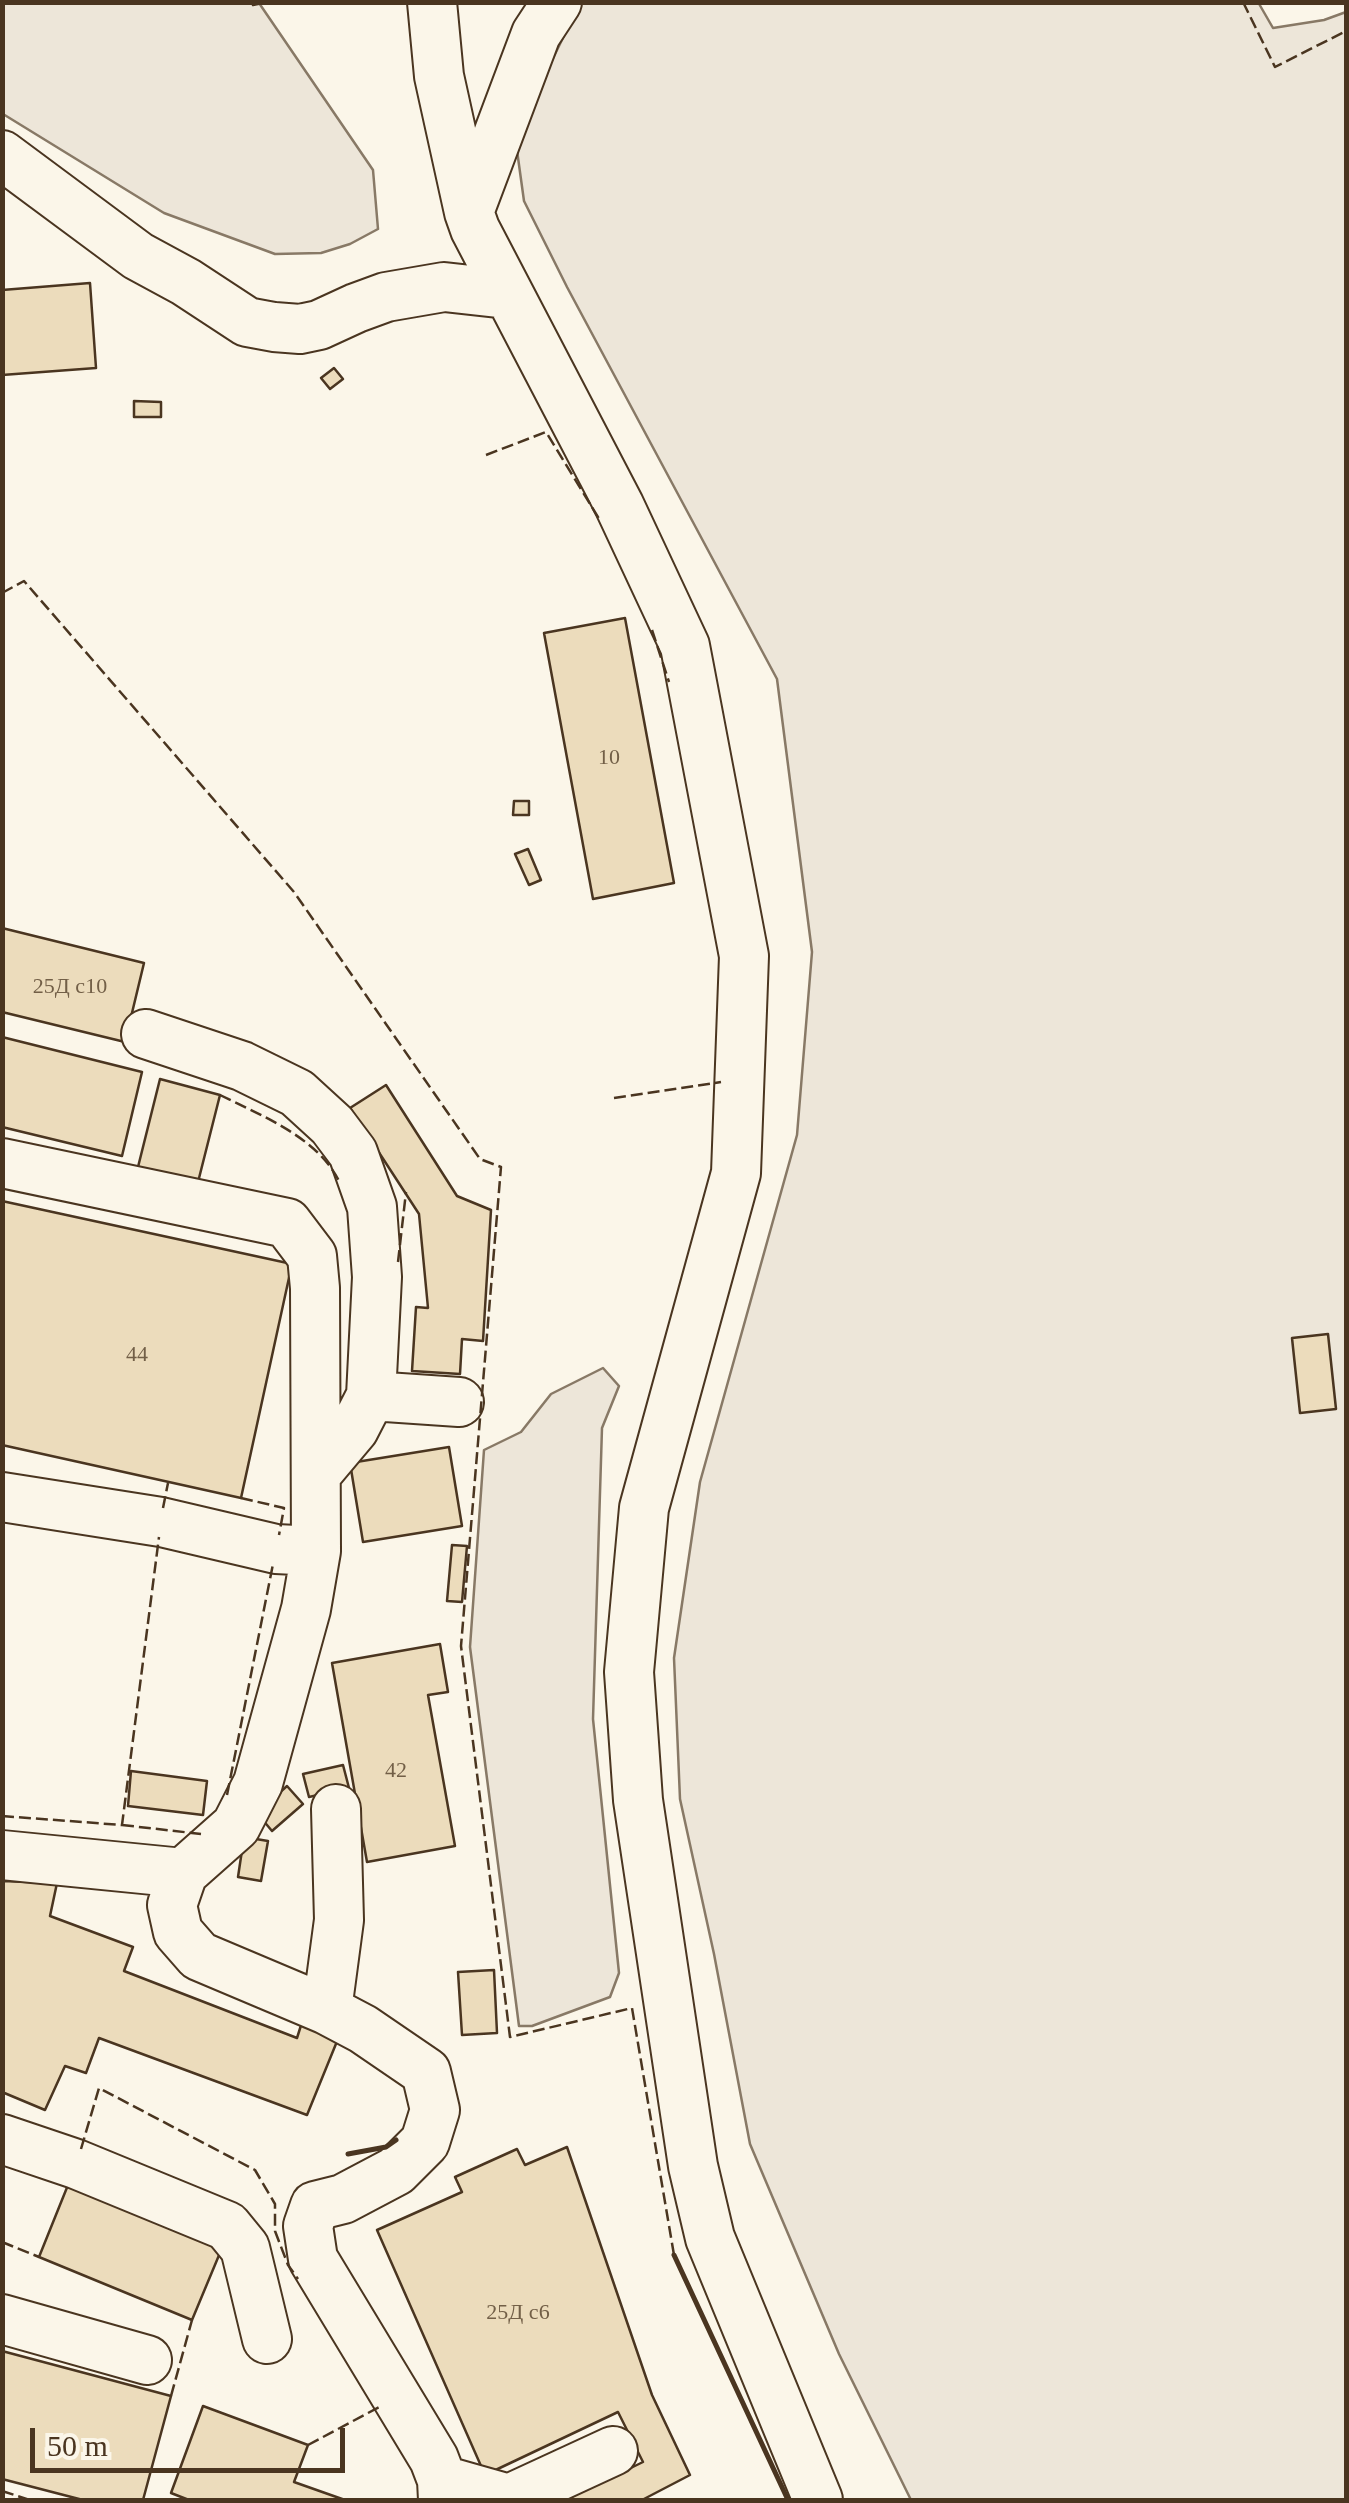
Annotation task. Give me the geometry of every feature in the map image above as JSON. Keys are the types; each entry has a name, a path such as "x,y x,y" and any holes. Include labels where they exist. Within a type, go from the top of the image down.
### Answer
{"lane":[{"path":"432,2 439,76 469,212 619,505 686,646 744,956 736,1173 644,1508 629,1672 638,1800 692,2166 710,2238 818,2500"},
{"path":"469,212 536,34 557,2"},
{"path":"2,154 138,256 247,322 300,329 386,297 444,286 508,294"},
{"path":"146,1034 242,1066 297,1093 332,1125 353,1153 372,1206 377,1277 371,1396 354,1429 317,1474"},
{"path":"2,1162 288,1223 312,1256 316,1551 306,1608 258,1783 236,1826 184,1873 172,1905 178,1932 199,1956 364,2029 426,2072 435,2110 424,2142 396,2172 342,2199 315,2206 308,2226 313,2259 434,2459 442,2490 509,2499 613,2450"},
{"path":"371,1396 459,1402"},
{"path":"2,1497 160,1522 276,1549 316,1551"},
{"path":"326,2010 339,1920 336,1809"},
{"path":"2,1855 184,1873"},
{"path":"2,2139 76,2164 227,2226 245,2248 267,2339"},
{"path":"2,2319 148,2360"}],"shaded area":[{"path":"1258,2 1273,28 1324,20 1346,12 1346,2500 911,2500 839,2354 750,2144 680,1799 674,1658 700,1482 797,1135 812,952 777,679 524,201 515,136 580,3"},
{"path":"2,3 259,3 373,170 378,229 321,253 275,254 164,213 3,114"},
{"path":"603,1368 619,1386 602,1428 593,1719 619,1973 610,1997 532,2026 519,2026 470,1647 484,1450 521,1432 551,1394"}],"building":[{"path":"90,283 96,368 2,375 2,290"},
{"path":"334,368 343,379 330,389 321,378"},
{"path":"134,401 161,402 161,417 134,417"},
{"path":"625,618 674,883 593,899 544,633"},
{"path":"514,801 529,801 529,815 513,815"},
{"path":"528,849 541,880 529,885 515,854"},
{"path":"2,928 144,963 125,1042 2,1012"},
{"path":"2,1037 142,1072 122,1156 2,1127"},
{"path":"160,1079 220,1095 195,1194 135,1179"},
{"path":"386,1085 457,1196 491,1210 483,1341 462,1339 460,1374 412,1371 416,1307 428,1308 419,1214 350,1108"},
{"path":"2,1201 292,1264 241,1498 2,1445"},
{"path":"1328,1334 1336,1409 1300,1413 1292,1338"},
{"path":"449,1447 462,1526 363,1542 350,1463"},
{"path":"452,1545 467,1546 462,1602 447,1601"},
{"path":"440,1644 448,1692 428,1695 455,1846 367,1862 332,1663"},
{"path":"343,1765 349,1788 309,1797 303,1774"},
{"path":"131,1771 207,1781 203,1815 128,1806"},
{"path":"287,1786 303,1804 272,1831 257,1813"},
{"path":"244,1837 268,1841 261,1881 238,1877"},
{"path":"2,1881 57,1883 50,1916 133,1947 124,1971 297,2038 303,2019 340,2034 307,2115 99,2038 86,2073 65,2066 45,2110 2,2092"},
{"path":"494,1970 497,2033 462,2035 458,1972"},
{"path":"567,2147 652,2395 690,2475 642,2500 565,2500 643,2462 618,2412 485,2475 377,2230 462,2192 455,2177 517,2149 525,2165"},
{"path":"68,2185 222,2248 192,2320 39,2257"},
{"path":"2,2351 171,2396 143,2500 83,2500 2,2479"},
{"path":"203,2406 308,2445 294,2482 345,2500 189,2500 171,2493"}],"fence":[{"path":"252,2 269,2"},
{"path":"1243,2 1275,67 1346,31"},
{"path":"486,455 546,432 601,522"},
{"path":"2,593 24,581 294,892 480,1159 501,1167 461,1646 510,2037 632,2008 674,2255"},
{"path":"652,630 669,682"},
{"path":"614,1098 721,1082"},
{"path":"220,1095 303,1140 339,1181"},
{"path":"398,1262 406,1192"},
{"path":"163,1508 168,1483"},
{"path":"241,1498 284,1508 279,1535"},
{"path":"2,1816 122,1825 159,1537"},
{"path":"227,1795 273,1564"},
{"path":"122,1825 201,1834"},
{"path":"81,2149 99,2088 255,2170 275,2204 275,2231 298,2279"},
{"path":"2,2242 39,2257"},
{"path":"171,2396 192,2320"},
{"path":"308,2445 383,2405"},
{"path":"2,2491 30,2500"}],"wall":[{"path":"348,2154 386,2147 396,2140"},
{"path":"674,2255 788,2500"}]}
